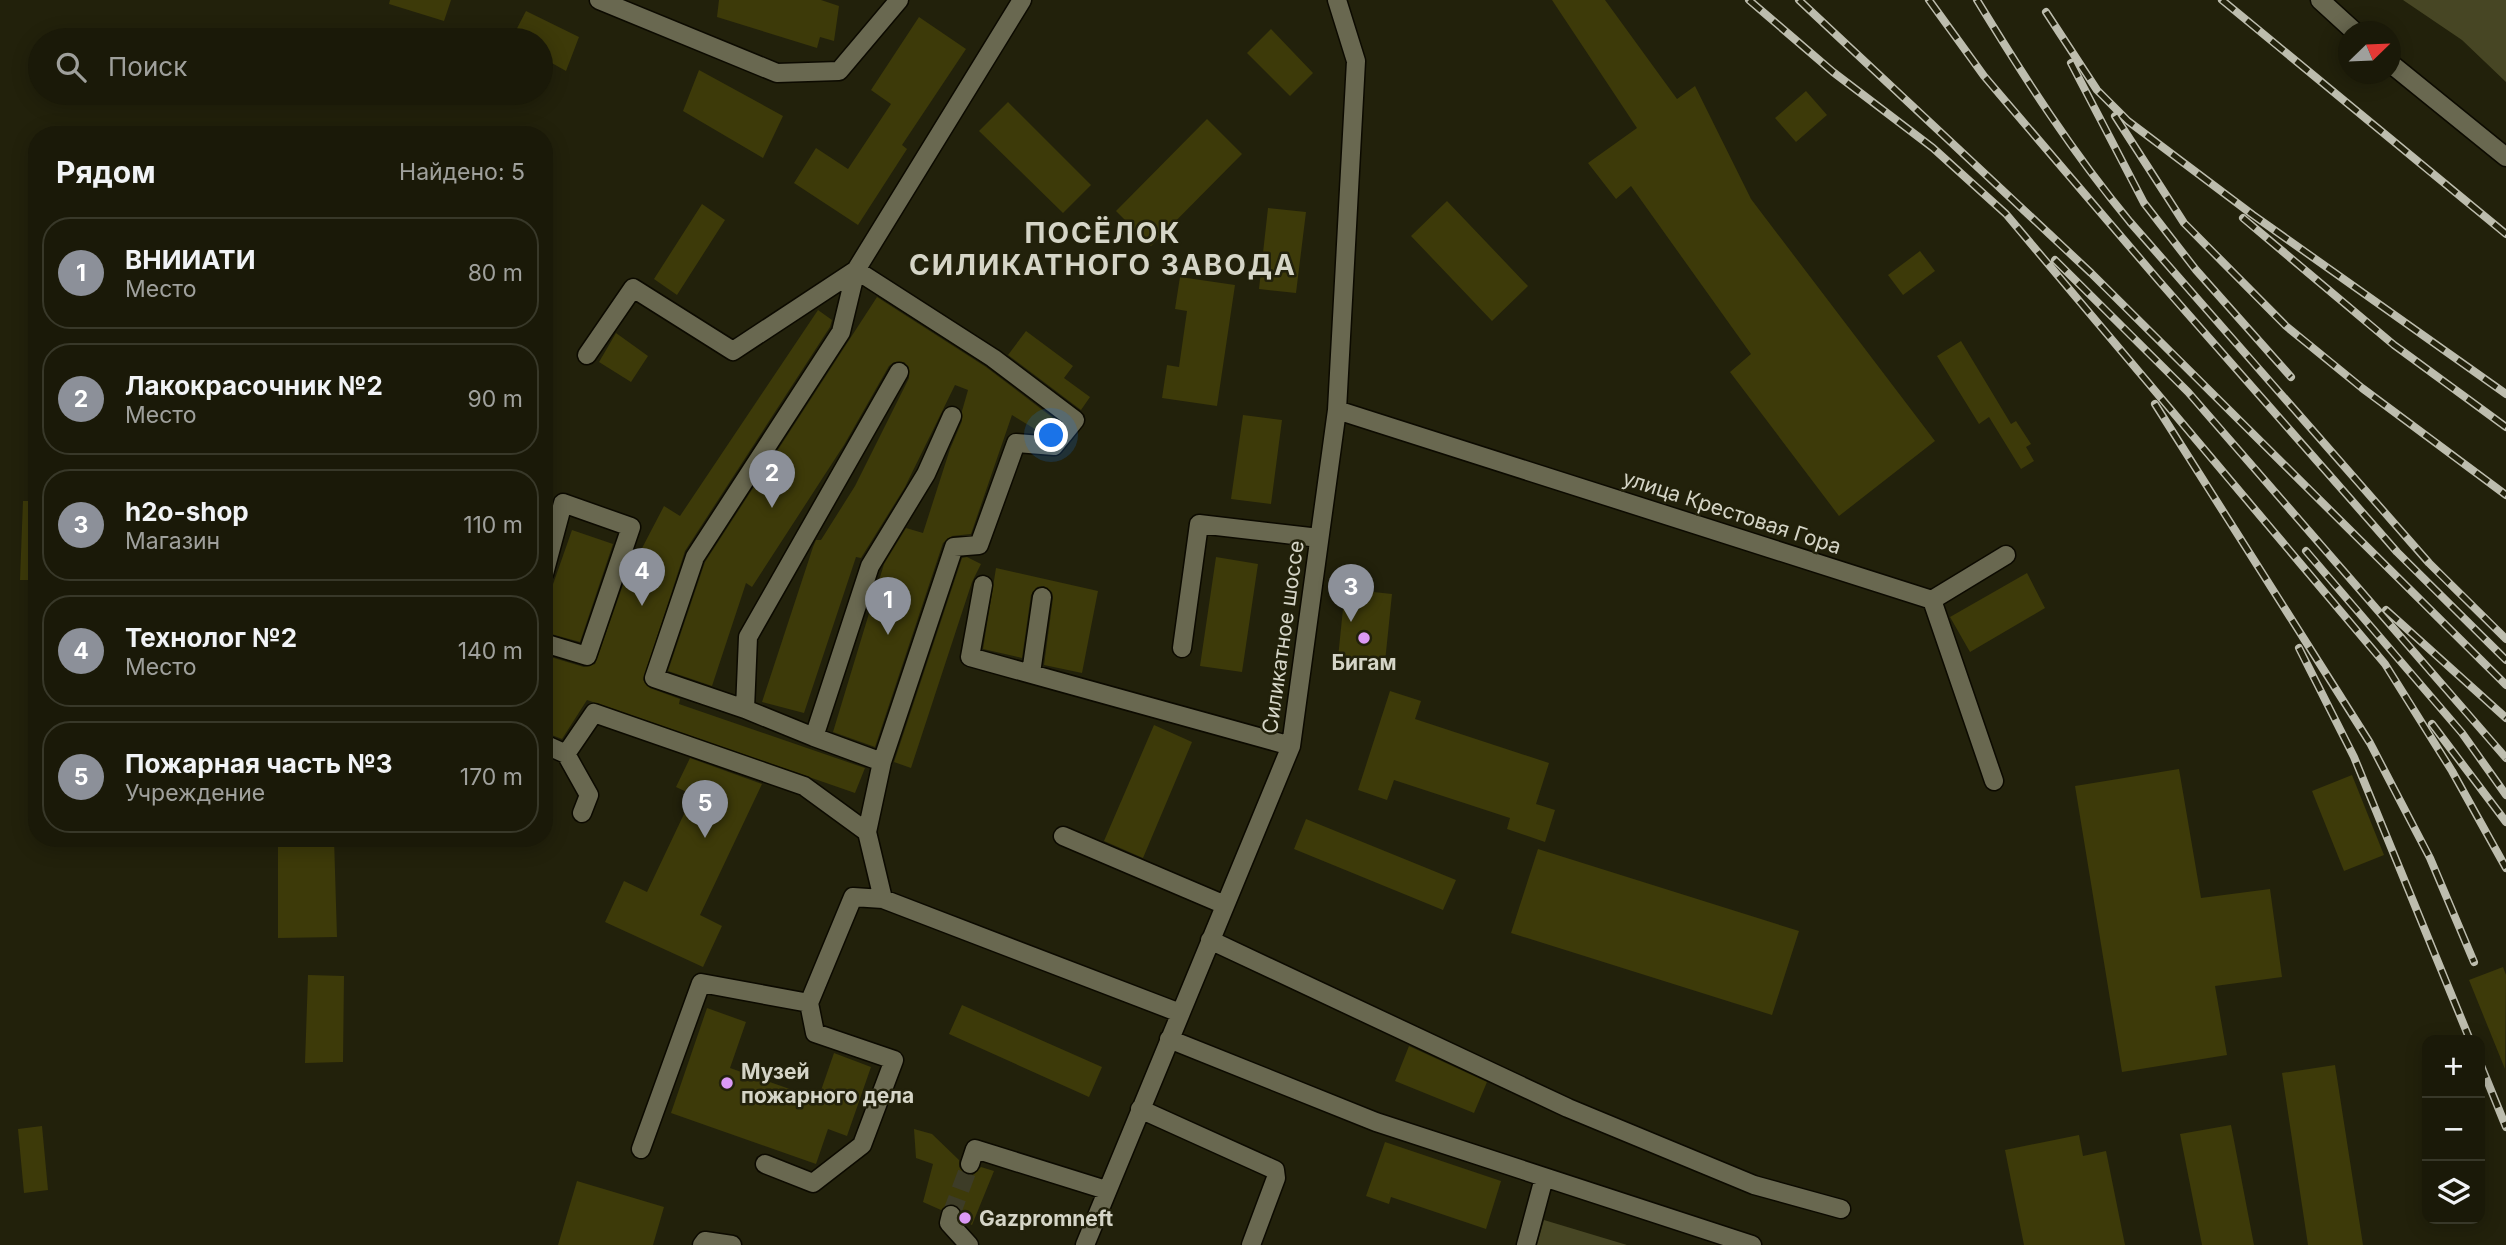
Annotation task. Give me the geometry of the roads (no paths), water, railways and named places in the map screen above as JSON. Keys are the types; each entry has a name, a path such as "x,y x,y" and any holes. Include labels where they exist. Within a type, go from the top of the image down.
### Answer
{"street":[{"path":"598,0 777,73 839,71 899,0"},
{"path":"882,762 745,709 654,678 695,557 841,332 856,270 1022,0"},
{"name":"Силикатное шоссе","path":"1085,1245 1291,746 1336,410 1356,61 1337,0"},
{"path":"2320,0 2343,21"},
{"path":"2401,72 2506,157"},
{"path":"587,355 633,288 733,351 856,270"},
{"path":"856,270 993,358 1075,420 1055,446 1016,443 979,545 954,547 882,762 867,832 883,899"},
{"path":"745,709 748,637 899,372"},
{"name":"улица Крестовая Гора","path":"1336,410 1932,600"},
{"path":"814,737 870,566 926,474 952,416"},
{"path":"553,540 563,503 632,527 587,656 553,646"},
{"path":"1182,648 1199,524 1319,538"},
{"path":"1994,781 1932,600 2006,555"},
{"path":"983,585 970,657 1291,746"},
{"path":"1031,673 1042,597"},
{"path":"566,754 594,713 804,786 867,832"},
{"path":"553,748 566,754 589,795 582,813"},
{"path":"1063,836 1225,905"},
{"path":"765,1164 813,1183 862,1145 894,1060 815,1032 809,1003 853,897 883,899 1180,1013"},
{"path":"1210,940 1568,1108 1754,1185 1841,1209"},
{"path":"641,1149 701,983 809,1003"},
{"path":"1169,1039 1376,1122 1752,1245"},
{"path":"1140,1109 1275,1170 1276,1178 1251,1245"},
{"path":"970,1164 975,1149 1106,1190"},
{"path":"1526,1245 1544,1178"},
{"path":"951,1215 949,1223 969,1245"},
{"path":"702,1245 705,1241 716,1241 732,1245"}],"tunnel":[{"path":"951,1215 970,1164"}],"railway":[{"path":"1749,0 1833,72 1933,148 2006,214 2385,664 2452,771 2506,868"},
{"path":"1799,0 2091,273 2506,685"},
{"path":"1929,0 1984,76 2159,281 2397,552 2506,660"},
{"path":"1977,0 2049,114 2130,222 2429,563 2506,639"},
{"path":"2222,0 2506,234"},
{"path":"2046,12 2097,90 2128,121 2253,215 2506,394"},
{"path":"2071,63 2144,203 2196,270 2291,377"},
{"path":"2115,116 2184,223 2286,326 2362,388 2506,495"},
{"path":"2243,218 2394,345 2506,427"},
{"path":"2055,260 2188,392 2506,758"},
{"path":"2155,404 2370,743 2430,858 2474,962"},
{"path":"2306,551 2462,733 2506,795"},
{"path":"2386,610 2506,718"},
{"path":"2299,648 2354,757 2468,1035"},
{"path":"2432,724 2506,822"},
{"path":"2485,1075 2506,1127"}],"place":[{"name":"Лакокрасочник №2","path":"772,508"},
{"name":"Технолог №2","path":"642,606"},
{"name":"h2o-shop","path":"1351,622"},
{"name":"ВНИИАТИ","path":"888,635"},
{"name":"Бигам","path":"1364,638"},
{"name":"Пожарная часть №3","path":"705,838"},
{"name":"Музей пожарного дела","path":"727,1083"},
{"name":"Gazpromneft","path":"965,1218"}],"district":[{"name":"ПОСЁЛОК СИЛИКАТНОГО ЗАВОДА","path":"1103,249"}]}
